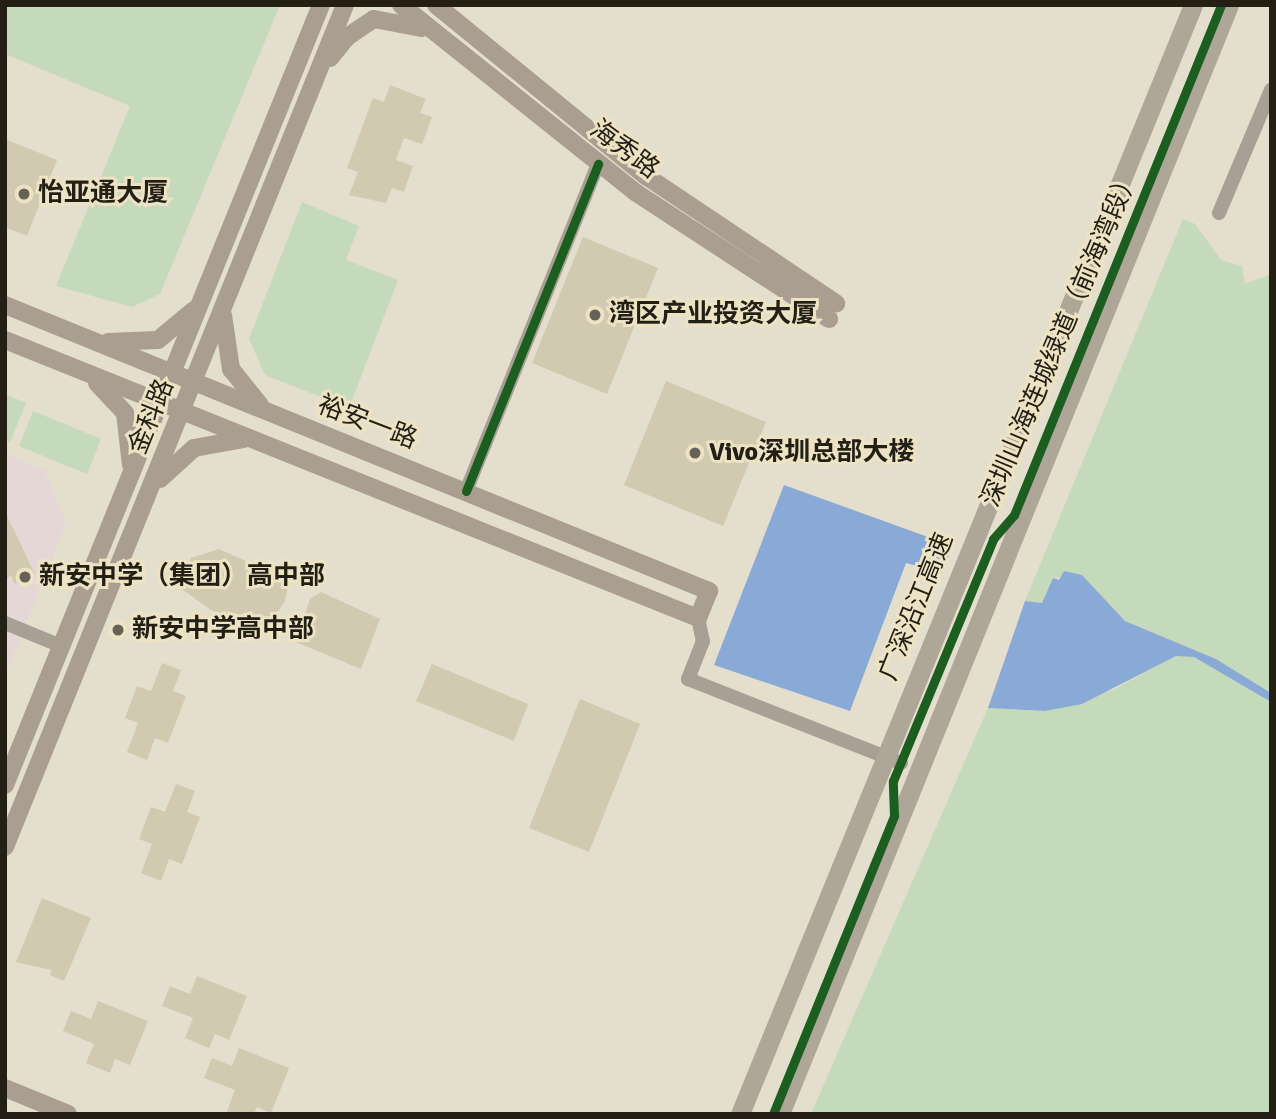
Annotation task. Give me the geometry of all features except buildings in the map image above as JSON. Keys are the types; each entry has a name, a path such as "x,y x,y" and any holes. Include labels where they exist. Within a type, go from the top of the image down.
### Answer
{"highway":[{"name":"广深沿江高速","path":"740,1114 1193,5"},
{"path":"780,1114 1229,5"}],"main road":[{"path":"309,34 311,5"},
{"name":"金科路","path":"5,785 321,5"},
{"name":"金科路","path":"5,847 345,5"},
{"name":"海秀路","path":"401,5 597,164 727,257 832,311 646,176 469,35 436,5"},
{"path":"444,5 469,35"},
{"path":"315,78 347,37 374,19 393,18 434,34"},
{"path":"88,340 158,340 203,299"},
{"name":"裕安一路","path":"5,305 709,591 698,618"},
{"path":"223,310 231,369 268,413"},
{"path":"5,340 698,618"},
{"path":"80,371 125,413 133,441 128,484"},
{"path":"148,496 173,463 194,447 256,440"},
{"path":"5,1088 68,1114"}],"street":[{"path":"1219,213 1271,90"},
{"path":"466,491 597,164"},
{"path":"698,618 704,641 688,679 901,763"},
{"path":"5,623 61,646"}],"shaded area":[{"name":"新安中学（集团）高中部","path":"5,454 44,470 66,523 5,676"}],"green space":[{"path":"5,5 280,5 160,294 132,307 56,286 130,106 5,54"},
{"path":"302,202 359,226 346,260 398,280 349,408 265,375 249,339"},
{"path":"1183,219 1195,224 1221,260 1242,266 1245,284 1271,274 1271,693 1216,659 1125,621 1082,575 1053,578 1042,603 1025,601"},
{"path":"5,394 26,403 10,442 5,440"},
{"path":"33,411 101,439 87,474 19,446"},
{"path":"1175,656 1194,656 1271,702 1271,1114 811,1114 988,708 1045,711 1115,689"}],"water":[{"path":"784,485 953,546 942,572 906,563 850,711 714,665"},
{"path":"1064,571 1082,575 1125,621 1216,659 1271,693 1271,702 1194,657 1176,656 1082,704 1045,711 988,708 1025,601 1042,603 1053,578 1059,580"}],"cycle path":[{"name":"深圳山海连城绿道（前海湾段）","path":"773,1114 894,816 893,781 993,539 1014,515 1221,5"},
{"path":"466,491 598,164"}],"place":[{"name":"怡亚通大厦","path":"24,194"},
{"name":"湾区产业投资大厦","path":"595,315"},
{"name":"Vivo深圳总部大楼","path":"695,453"},
{"name":"新安中学（集团）高中部","path":"25,577"},
{"name":"新安中学高中部","path":"118,630"}]}
